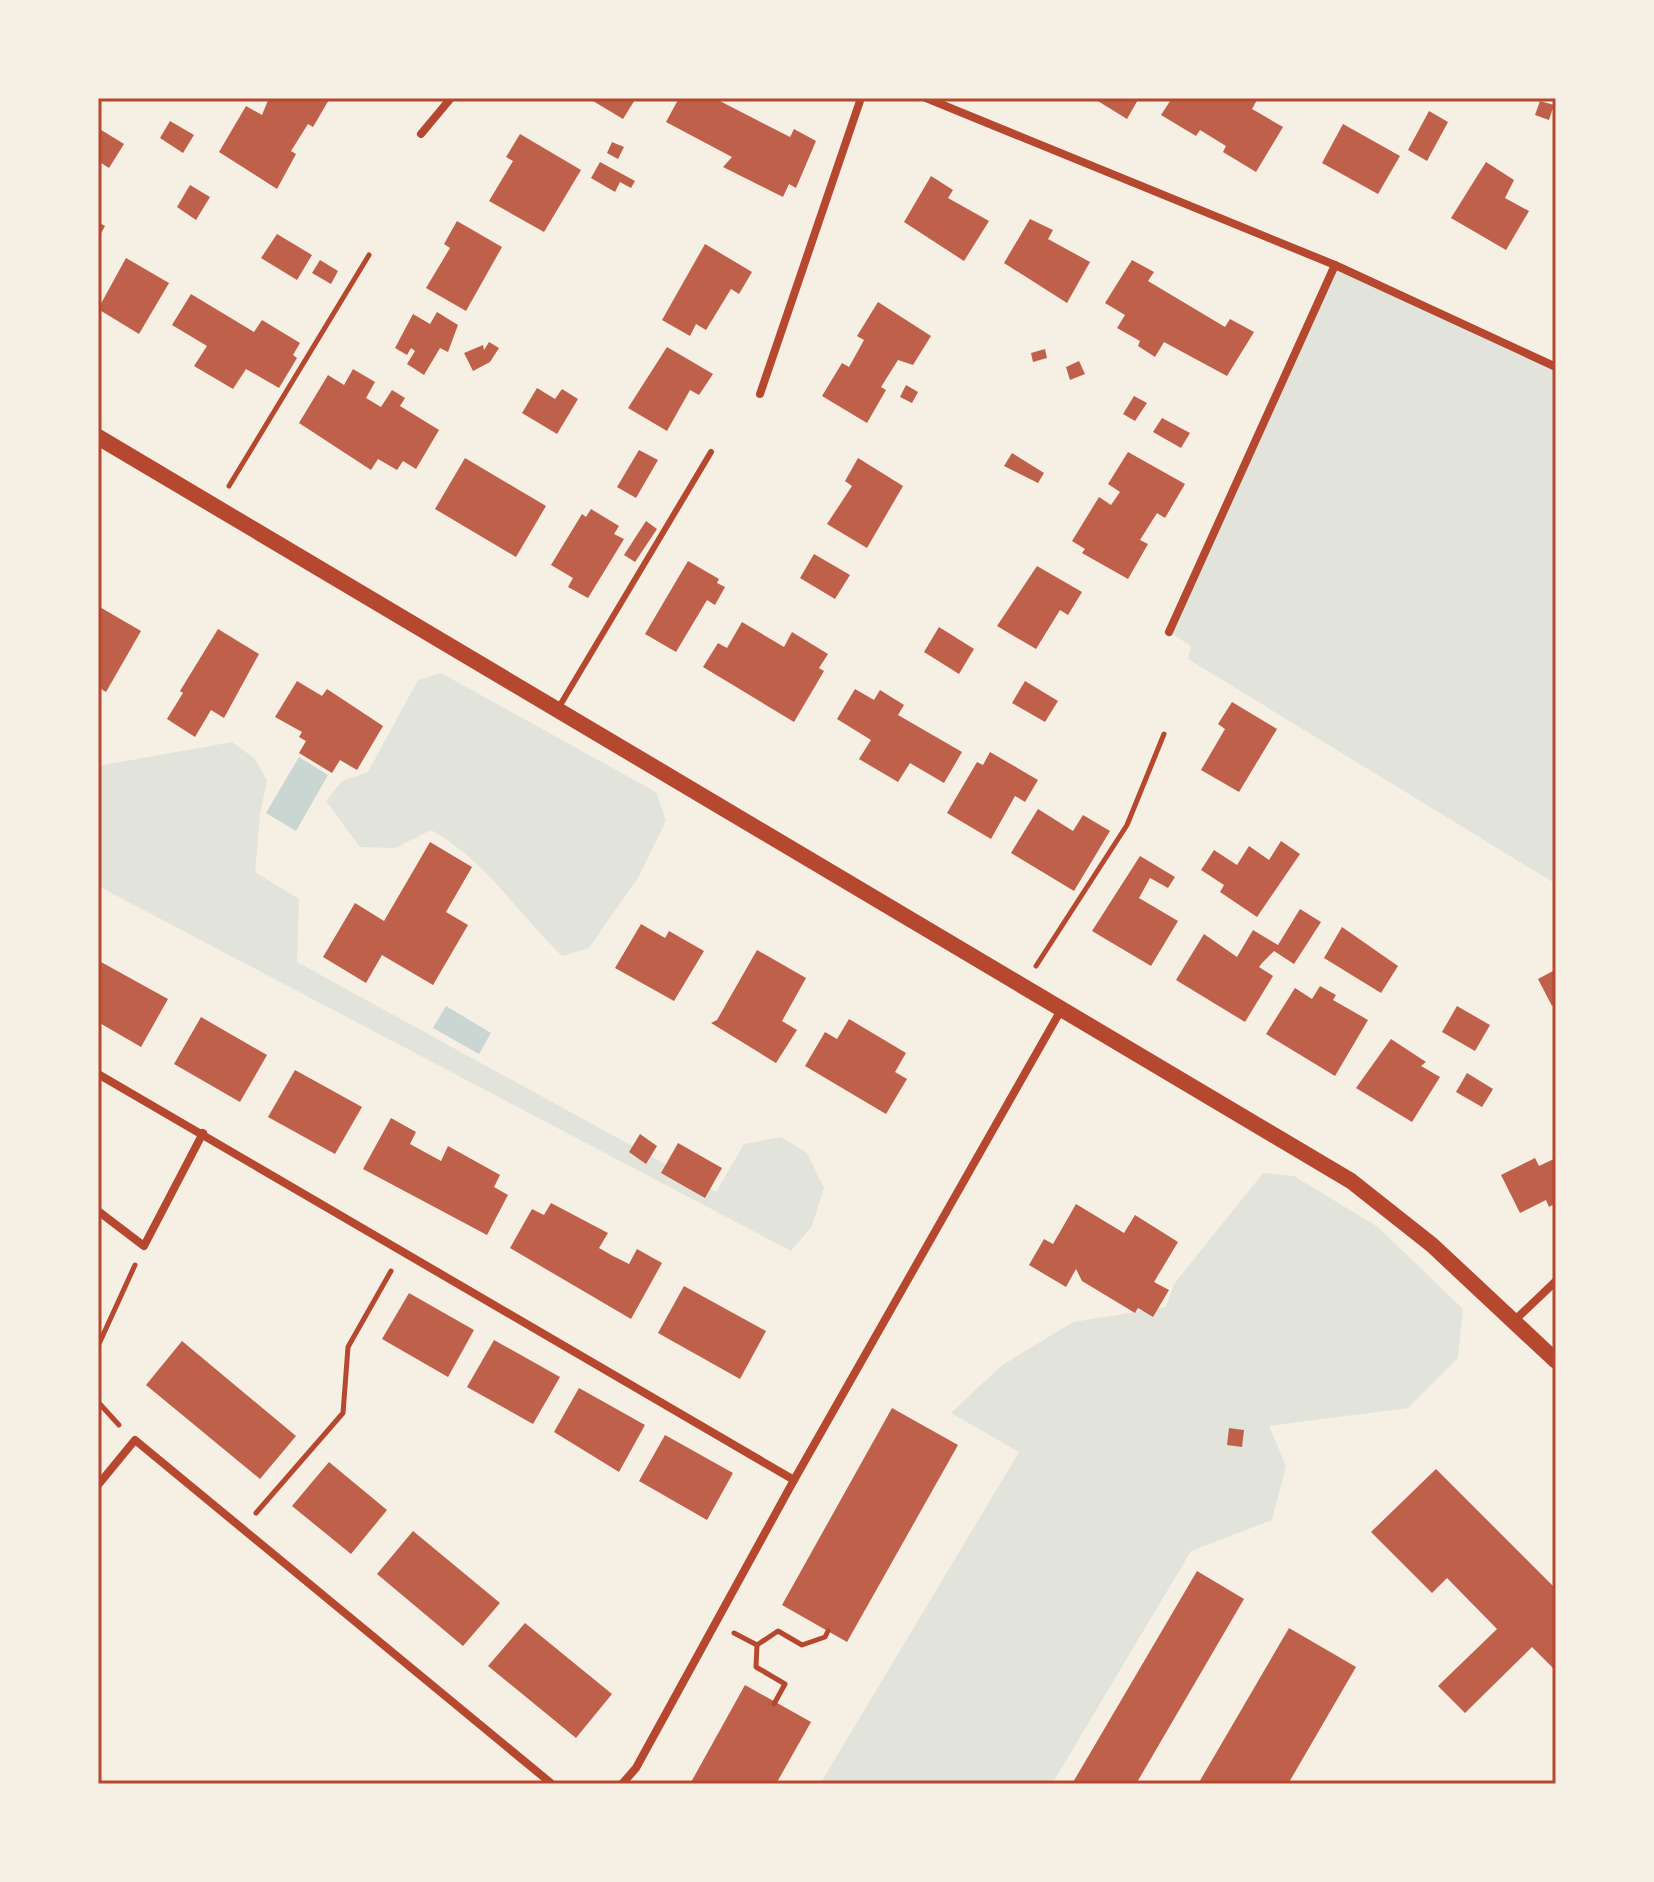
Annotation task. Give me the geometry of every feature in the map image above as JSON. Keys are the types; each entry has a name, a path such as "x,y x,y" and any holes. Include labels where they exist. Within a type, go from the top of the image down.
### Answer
{"main road":[{"path":"98,437 1351,1181 1432,1245 1556,1361"}],"street":[{"path":"421,134 451,98"},
{"path":"760,394 861,98"},
{"path":"926,98 1335,265 1556,367"},
{"path":"1169,632 1335,265"},
{"path":"622,1784 636,1768 794,1480 1061,1010"},
{"path":"98,1074 794,1480"},
{"path":"98,1211 144,1246 203,1133"},
{"path":"1515,1320 1556,1281"},
{"path":"98,1485 135,1440 552,1784"}],"lane":[{"path":"557,710 711,452"}],"path":[{"path":"216,507 369,255"},
{"path":"1023,987 1127,825 1164,734"},
{"path":"98,1346 144,1246"},
{"path":"242,1528 343,1413 348,1347 403,1250"},
{"path":"98,1402 135,1440"},
{"path":"715,1623 757,1645"},
{"path":"757,1645 778,1631 802,1645 825,1637 828,1631"},
{"path":"757,1645 756,1667 785,1684 774,1704"}],"shaded area":[{"path":"1335,265 1556,367 1556,884 1188,659 1191,646 1169,632"},
{"path":"441,673 656,792 666,821 639,876 589,948 562,956 485,872 431,830 395,848 360,847 326,801 342,781 368,772 418,680"},
{"path":"232,742 254,758 267,780 260,815 255,872 299,899 297,962 716,1192 744,1144 781,1137 807,1153 824,1188 812,1226 791,1251 98,886 98,766"},
{"path":"299,757 328,775 296,831 266,813"},
{"path":"446,1006 491,1033 479,1054 433,1028"},
{"path":"1263,1173 1294,1176 1378,1227 1463,1309 1458,1358 1408,1408 1269,1426 1286,1466 1272,1520 1191,1551 1052,1784 820,1784 1019,1452 951,1413 1001,1366 1073,1322 1166,1307 1174,1284"}],"building":[{"path":"269,98 330,98 313,127 308,124 291,151 296,154 277,189 219,152 246,106 262,115"},
{"path":"588,98 636,98 623,119"},
{"path":"679,98 714,98 790,137 794,129 816,141 796,188 789,184 783,197 723,167 732,157 666,122"},
{"path":"1093,98 1139,98 1127,119"},
{"path":"1172,98 1258,98 1252,109 1283,127 1256,172 1223,152 1226,146 1200,130 1196,136 1161,115"},
{"path":"1540,101 1554,105 1549,120 1535,115"},
{"path":"1429,111 1448,122 1427,161 1408,150"},
{"path":"170,121 194,135 183,153 160,138"},
{"path":"1343,124 1400,156 1378,194 1322,163"},
{"path":"98,128 124,144 109,168 98,161"},
{"path":"520,134 581,170 544,232 489,201 513,161 506,157"},
{"path":"612,142 624,147 618,159 607,153"},
{"path":"600,162 635,181 631,188 620,182 615,192 591,178"},
{"path":"1486,162 1514,180 1505,198 1529,211 1506,250 1451,218"},
{"path":"931,176 953,190 948,198 989,221 964,261 904,222"},
{"path":"190,185 210,197 196,220 177,207"},
{"path":"1030,219 1053,230 1048,239 1090,262 1067,303 1004,263"},
{"path":"457,221 502,247 466,311 426,288 450,248 444,244"},
{"path":"98,222 105,226 98,239"},
{"path":"277,234 312,255 297,280 261,258"},
{"path":"705,244 752,272 739,294 731,289 706,330 696,324 690,336 662,320"},
{"path":"126,258 169,283 139,334 98,309"},
{"path":"320,260 338,271 331,284 312,273"},
{"path":"1132,260 1154,272 1148,281 1225,327 1230,319 1254,332 1227,376 1164,342 1155,357 1138,346 1140,341 1117,328 1125,315 1105,303"},
{"path":"191,294 254,332 262,320 300,343 293,355 297,358 279,388 246,369 233,389 194,366 207,346 172,325"},
{"path":"878,302 931,336 913,365 898,360 881,387 886,390 867,423 822,396 842,363 849,367 864,340 857,336"},
{"path":"437,312 458,325 448,352 440,348 424,375 407,364 415,351 411,348 407,355 395,348 413,314 430,324"},
{"path":"489,342 499,348 490,362 473,371 464,353 483,345 484,350"},
{"path":"667,347 713,374 699,395 690,390 667,431 628,408"},
{"path":"1045,349 1047,358 1033,362 1031,353"},
{"path":"1079,361 1085,374 1070,380 1066,367"},
{"path":"353,369 375,382 366,398 381,407 392,390 405,398 400,406 439,430 416,469 403,461 397,470 378,459 371,470 299,423 328,375 344,385"},
{"path":"906,385 918,392 912,403 900,397"},
{"path":"537,388 555,399 562,389 578,399 557,434 522,413"},
{"path":"1134,396 1147,403 1135,421 1123,414"},
{"path":"1162,418 1190,433 1181,448 1153,432"},
{"path":"639,450 658,460 636,498 617,487"},
{"path":"1128,452 1185,484 1165,518 1157,513 1140,540 1148,544 1128,579 1082,553 1085,549 1072,541 1099,497 1111,505 1120,492 1108,484"},
{"path":"1012,453 1044,473 1038,483 1004,466"},
{"path":"465,458 546,506 516,557 435,509"},
{"path":"858,458 903,486 867,548 827,524 852,486 845,481"},
{"path":"591,509 619,526 614,534 624,539 588,598 568,587 573,578 551,565 582,514 586,517"},
{"path":"646,521 657,529 635,562 624,555"},
{"path":"814,554 850,575 835,599 800,578"},
{"path":"688,561 719,579 717,583 725,587 715,605 707,600 676,652 645,634"},
{"path":"1037,566 1082,592 1068,615 1060,610 1036,649 997,626"},
{"path":"98,606 141,631 106,692 98,687"},
{"path":"742,622 784,647 792,632 828,654 819,668 824,671 794,722 703,667 718,643 727,648"},
{"path":"939,627 974,649 959,674 924,652"},
{"path":"218,629 259,654 224,718 211,710 195,737 167,719 183,693 180,691"},
{"path":"297,681 322,696 327,689 383,726 357,770 340,760 332,773 299,753 306,741 299,737 302,732 275,717"},
{"path":"1025,681 1058,701 1045,722 1012,703"},
{"path":"855,689 874,700 880,690 904,705 898,715 962,752 944,783 910,763 898,782 859,759 871,740 837,719"},
{"path":"1232,702 1277,729 1239,792 1201,770 1225,729 1218,724"},
{"path":"990,752 1038,780 1025,802 1015,796 991,839 947,813 977,762 983,765"},
{"path":"1038,809 1073,831 1083,815 1110,831 1074,891 1011,853"},
{"path":"1281,841 1300,854 1257,917 1220,892 1224,885 1201,870 1214,850 1237,865 1249,846 1269,860"},
{"path":"430,842 472,867 446,912 468,925 433,985 382,955 366,983 323,957 355,903 384,921"},
{"path":"1140,856 1175,877 1168,888 1150,878 1139,898 1178,921 1151,966 1092,931"},
{"path":"1300,909 1321,922 1294,964 1274,951 1262,963 1259,967 1273,976 1245,1022 1176,980 1204,934 1237,957 1253,930 1278,945"},
{"path":"641,924 665,938 669,931 704,951 674,1001 615,968"},
{"path":"1342,927 1398,966 1381,993 1324,958"},
{"path":"757,950 806,978 782,1021 797,1030 776,1063 711,1023 717,1020"},
{"path":"101,962 168,999 141,1047 98,1022 98,969"},
{"path":"1553,971 1556,1004 1552,1006 1538,979"},
{"path":"1320,986 1336,995 1333,1000 1368,1020 1335,1076 1266,1034 1295,988 1312,999"},
{"path":"1457,1006 1490,1025 1475,1051 1442,1032"},
{"path":"201,1017 267,1055 240,1102 174,1064"},
{"path":"849,1019 906,1053 895,1072 907,1079 886,1114 805,1066 825,1032 837,1039"},
{"path":"1391,1039 1426,1062 1421,1066 1440,1077 1412,1122 1356,1088"},
{"path":"295,1070 362,1107 335,1154 268,1117"},
{"path":"1467,1073 1493,1089 1482,1107 1456,1092"},
{"path":"391,1118 416,1132 410,1144 441,1161 448,1146 500,1175 494,1187 508,1195 487,1235 363,1169"},
{"path":"640,1134 657,1146 646,1164 629,1152"},
{"path":"678,1143 722,1168 705,1198 661,1173"},
{"path":"1535,1158 1539,1166 1556,1158 1556,1203 1549,1207 1546,1200 1520,1213 1501,1175"},
{"path":"551,1203 608,1233 599,1248 613,1256 629,1264 637,1249 662,1263 631,1319 510,1248 532,1209 544,1215"},
{"path":"1076,1204 1124,1233 1135,1215 1178,1242 1154,1282 1169,1290 1153,1317 1138,1308 1135,1313 1082,1281 1076,1269 1066,1287 1029,1265 1044,1239 1053,1244"},
{"path":"684,1286 766,1331 740,1379 658,1333"},
{"path":"409,1293 474,1330 448,1377 382,1339"},
{"path":"494,1340 560,1377 533,1424 467,1387"},
{"path":"182,1341 296,1436 260,1479 146,1385"},
{"path":"579,1388 645,1425 619,1472 554,1432"},
{"path":"892,1408 958,1445 847,1642 782,1605"},
{"path":"1229,1428 1244,1430 1242,1447 1227,1445"},
{"path":"665,1435 733,1473 707,1520 639,1481"},
{"path":"329,1462 387,1510 351,1554 292,1506"},
{"path":"1436,1469 1556,1589 1556,1671 1532,1647 1465,1713 1438,1686 1497,1629 1447,1578 1432,1593 1371,1532"},
{"path":"413,1531 500,1603 463,1646 377,1574"},
{"path":"1197,1571 1244,1599 1136,1784 1072,1784"},
{"path":"525,1623 612,1694 576,1738 488,1666"},
{"path":"1289,1628 1356,1667 1288,1784 1198,1784"},
{"path":"745,1685 811,1722 776,1784 690,1784"}]}
